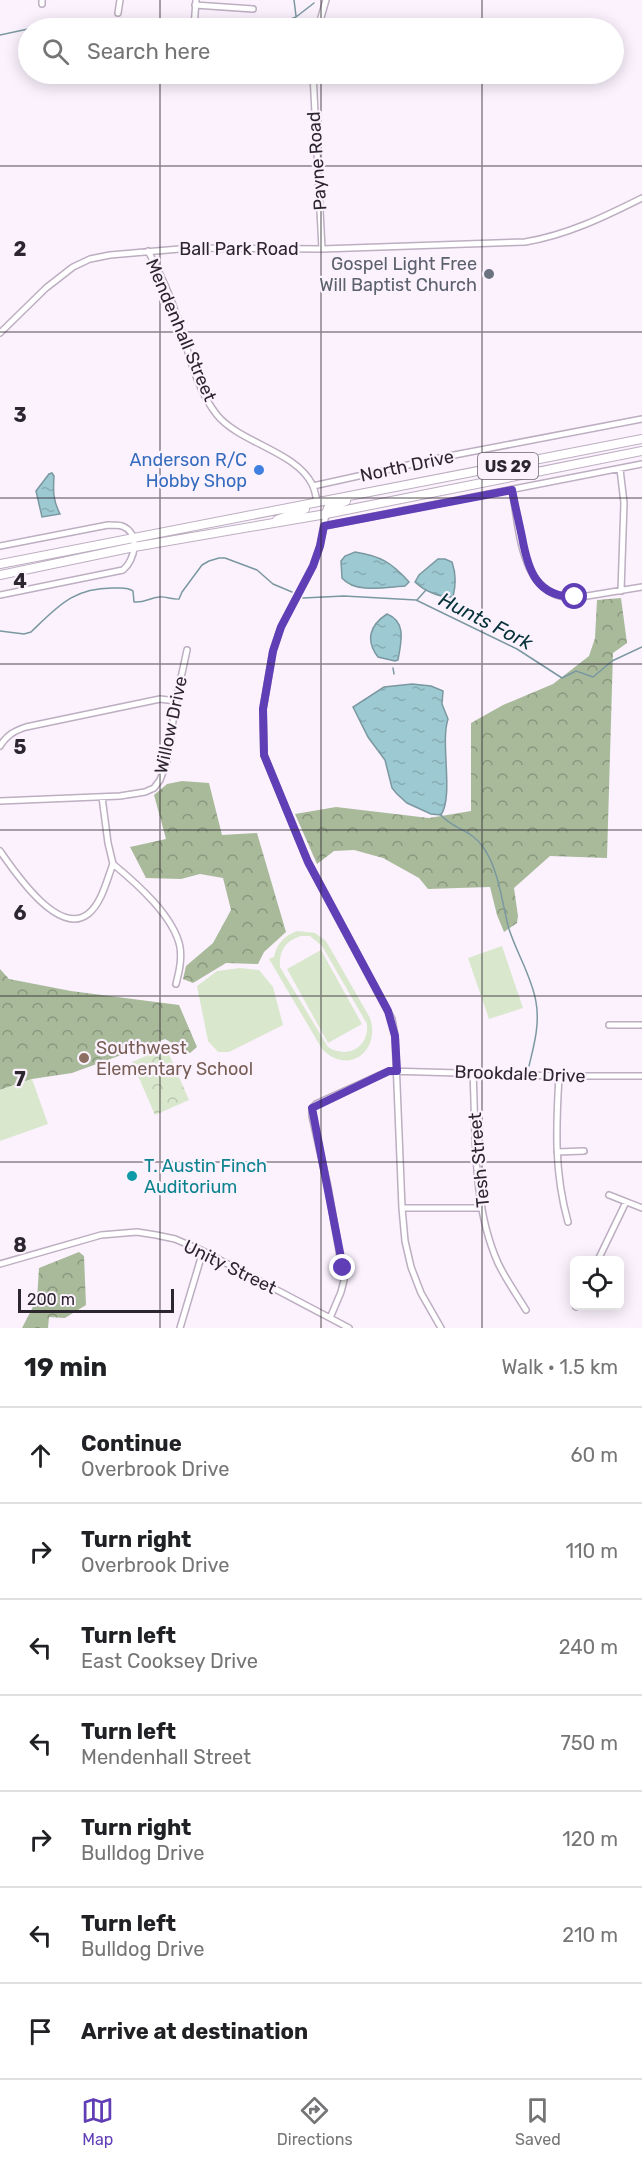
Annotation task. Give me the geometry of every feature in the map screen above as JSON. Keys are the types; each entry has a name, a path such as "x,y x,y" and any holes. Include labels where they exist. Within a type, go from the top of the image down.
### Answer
{"highway":[{"name":"US 29","path":"0,564 642,439"},
{"name":"US 29","path":"0,575 134,547 326,514 642,451"},
{"path":"326,514 328,508 362,495"},
{"path":"267,524 297,511 315,507 317,502"}],"street":[{"path":"118,14 120,0"},
{"path":"321,18 326,0"},
{"path":"194,18 195,3 253,9"},
{"name":"Payne Road","path":"314,84 322,249"},
{"name":"Ball Park Road","path":"0,333 46,288 73,267 90,259 191,248 322,249 525,242 587,225 642,198"},
{"name":"Mendenhall Street","path":"148,251 176,313 203,391 218,416 228,425 303,472 313,486 317,502"},
{"name":"North Drive","path":"313,486 449,456 642,419"},
{"path":"324,526 642,464"},
{"path":"620,468 624,503 621,591"},
{"path":"512,490 529,570 545,589 565,597 642,587"},
{"path":"326,514 320,546 313,566 281,627 273,651 263,709 264,755 308,862 392,1019 395,1036 405,1241 411,1267 421,1293 441,1328"},
{"path":"0,546 108,525 121,525 129,530 134,547 134,557 130,565 123,570 0,595"},
{"name":"Willow Drive","path":"0,801 102,797 145,792 154,788 160,780 167,761 186,650"},
{"path":"0,746 13,732 26,727 160,699 176,701"},
{"path":"0,851 24,886 54,911 73,919 82,918 94,908 101,896 113,864 102,797"},
{"path":"113,864 144,890 170,925 180,945 177,984"},
{"path":"609,1025 642,1025"},
{"name":"Brookdale Drive","path":"330,1318 344,1280 343,1264 312,1108 389,1071 642,1076"},
{"name":"Tesh Street","path":"473,1072 477,1164 482,1208 497,1261 526,1310"},
{"path":"559,1076 557,1152 559,1183 568,1222"},
{"path":"557,1152 584,1151"},
{"path":"609,1195 642,1208"},
{"path":"600,1256 626,1202"},
{"path":"402,1208 482,1208"},
{"name":"Unity Street","path":"0,1264 27,1258 84,1238 137,1232 156,1235 175,1239 202,1251 349,1328"},
{"path":"180,1328 202,1251"}],"green space":[{"path":"621,598 627,643 613,653 607,858 550,856 514,888 517,923 504,932 490,887 428,889 419,878 383,858 354,850 334,851 317,864 295,814 336,807 429,818 471,811 471,723 503,705 553,684 589,656 595,638 597,600"},
{"path":"182,781 209,783 222,835 257,833 286,932 264,952 258,964 226,963 193,983 183,979 186,966 213,943 231,910 223,878 200,874 181,879 146,878 130,847 166,839 154,795 167,784"},
{"path":"297,931 315,933 326,941 370,1018 371,1041 360,1056 352,1060 342,1060 332,1057 322,1049 269,959 274,957 282,941","holes":["310,936 322,946 367,1024 364,1039 355,1049 342,1052 328,1047 280,967 284,947 295,938"]},
{"path":"502,946 523,1008 489,1019 468,958"},
{"path":"321,950 362,1024 328,1043 287,969"},
{"path":"240,968 259,970 273,987 283,1025 229,1052 218,1052 208,1041 197,986 217,971"},
{"path":"0,969 9,979 71,991 179,1005 197,1047 190,1053 165,1039 72,1073 32,1079 0,1090"},
{"path":"166,1047 189,1100 155,1115 132,1062"},
{"path":"32,1079 48,1124 0,1141 0,1090"},
{"path":"79,1252 84,1256 86,1305 65,1318 49,1317 48,1328 22,1328 37,1299 39,1268"}],"water":[{"path":"52,473 55,500 60,514 42,517 36,491"},
{"path":"355,552 385,561 409,582 405,586 372,588 363,588 348,583 342,578 341,561 345,556"},
{"path":"438,559 452,562 455,579 453,597 433,593 415,582 419,575"},
{"path":"387,614 398,622 400,627 398,660 395,661 378,657 372,645 373,628"},
{"path":"412,684 431,686 443,691 442,704 448,719 445,741 447,782 445,806 441,815 431,814 407,803 392,788 385,760 368,737 353,707 384,687"}],"waterway":[{"path":"294,0 296,16"},
{"path":"293,18 314,3"},
{"path":"0,35 18,31"},
{"name":"Hunts Fork","path":"0,631 24,634 31,632 59,606 88,591 129,589 133,591 134,602 159,597 179,599 202,565 219,558 225,558 257,570 273,584 292,592"},
{"path":"417,600 426,590"},
{"name":"Hunts Fork","path":"303,598 344,596 416,600 517,649 562,678 576,671 593,677 612,661 642,647"},
{"path":"393,668 394,674"},
{"path":"440,814 478,841 493,866 509,929 536,1002 537,1026 529,1066"}],"place":[{"name":"Gospel Light Free Will Baptist Church","path":"489,274"},
{"name":"Anderson R/C Hobby Shop","path":"259,470"},
{"name":"Southwest Elementary School","path":"84,1058"},
{"name":"T. Austin Finch Auditorium","path":"132,1176"}],"route":[{"path":"343,1268 312,1108 316,1104 389,1071 397,1071 395,1036 392,1019 308,862 268,770 264,755 263,709 268,672 281,627 313,566 324,526 512,490 526,562 533,577 545,589 556,595 575,597"}]}
